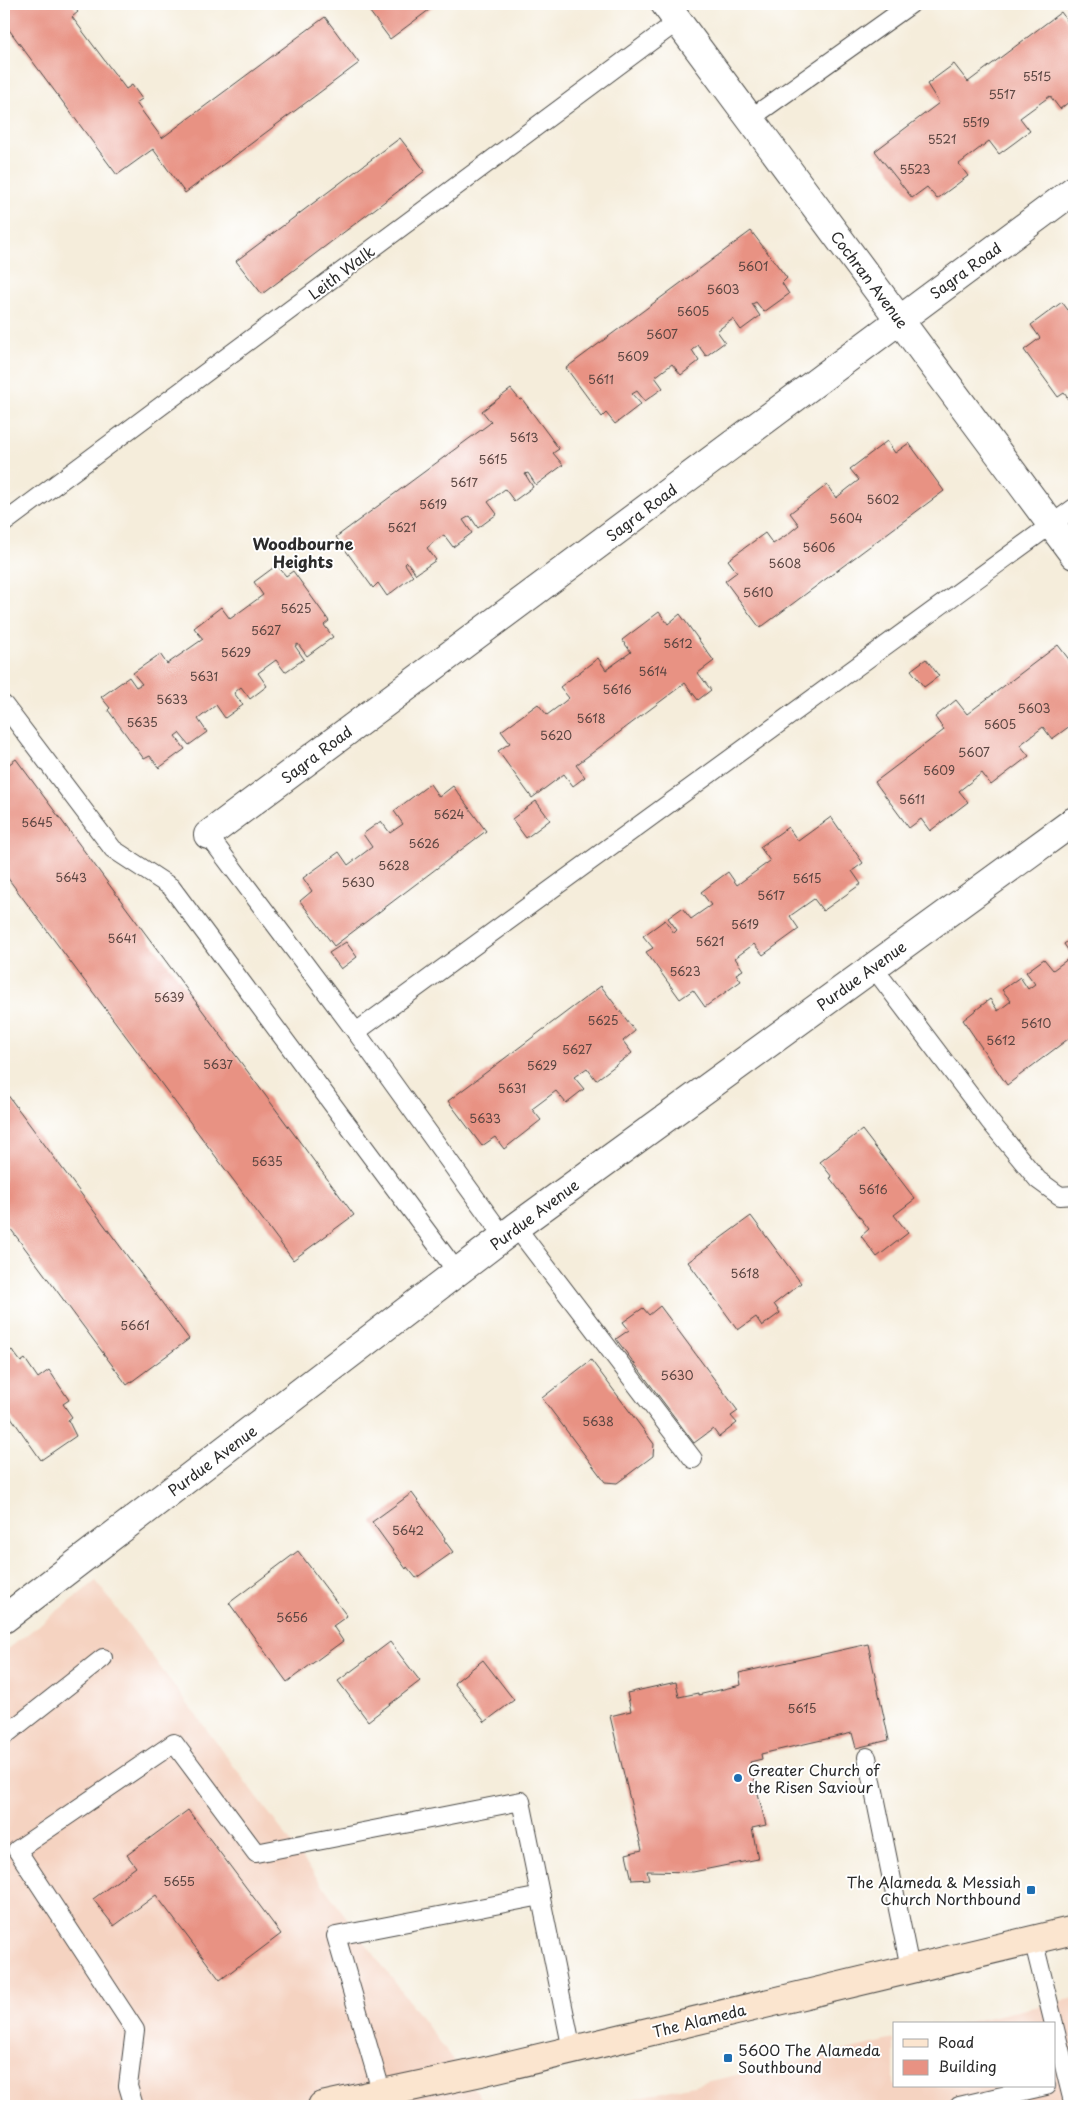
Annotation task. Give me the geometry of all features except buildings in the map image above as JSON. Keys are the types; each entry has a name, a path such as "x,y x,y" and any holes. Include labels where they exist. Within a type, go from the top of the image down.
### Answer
{"main road":[{"name":"The Alameda","path":"322,2106 572,2050 1074,1930"}],"street":[{"name":"Cochran Avenue","path":"671,12 1074,555"},
{"name":"Sagra Road","path":"208,835 1074,190"},
{"name":"Purdue Avenue","path":"4,1619 510,1232 1074,821"}],"lane":[{"path":"751,118 912,4"},
{"name":"Leith Walk","path":"4,523 671,12"},
{"path":"356,1032 1074,508"},
{"path":"4,705 113,849 171,887 457,1272"},
{"path":"208,835 510,1232 693,1459"},
{"path":"873,967 991,1123 1038,1180 1060,1196 1074,1195"},
{"path":"4,1736 103,1658"},
{"path":"134,2106 128,2086 135,2030 17,1850 174,1744 256,1853 521,1801 572,2050"},
{"path":"867,1757 910,1968"},
{"path":"382,2094 336,1936 540,1896"},
{"path":"1033,1939 1054,2022"},
{"path":"1056,2034 1066,2082 1074,2106"},
{"path":"959,2106 1037,2088"}],"shaded area":[{"path":"96,1581 487,2106 4,2106 4,1652"},
{"path":"1074,1998 1074,2106 601,2106 893,2039 893,2088 1056,2088 1056,2022 969,2022"}],"place":[{"name":"Greater Church of the Risen Saviour","path":"738,1778"},
{"name":"The Alameda & Messiah Church Northbound","path":"1031,1890"},
{"name":"5600 The Alameda Southbound","path":"728,2058"}],"district":[{"name":"Woodbourne Heights","path":"303,552"}]}
